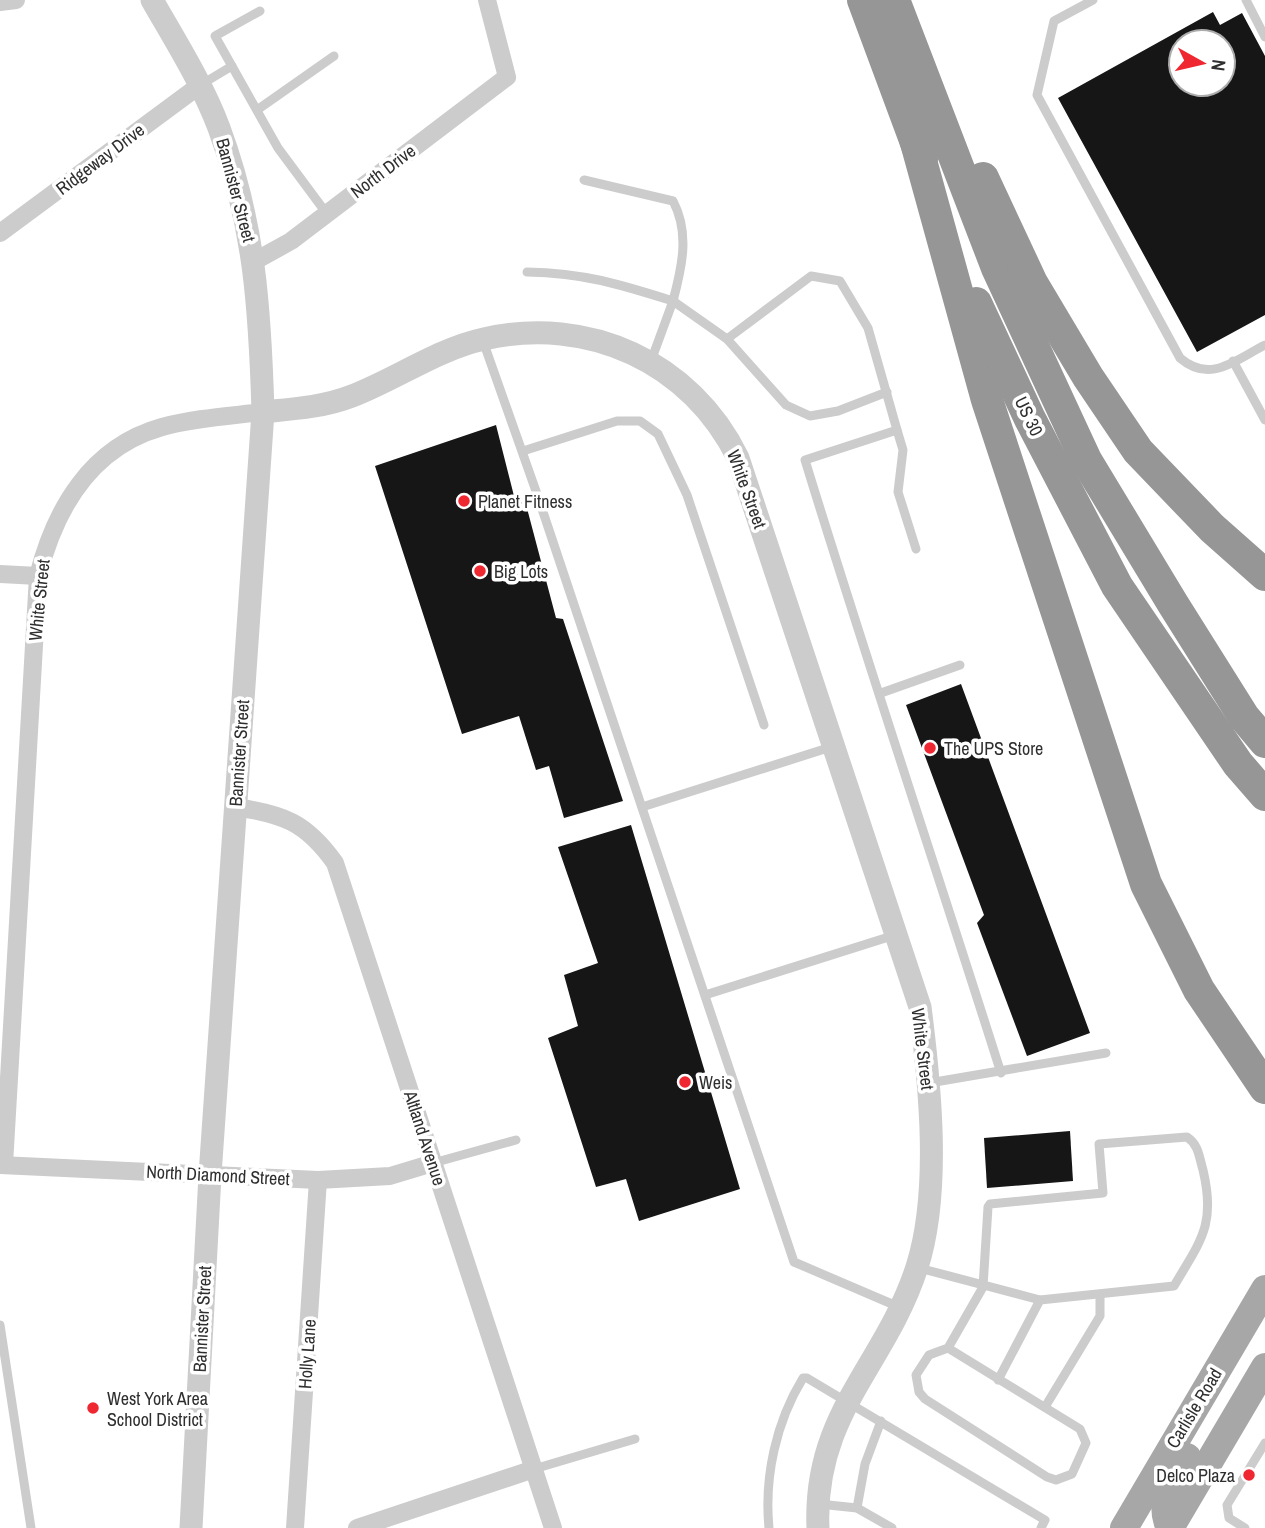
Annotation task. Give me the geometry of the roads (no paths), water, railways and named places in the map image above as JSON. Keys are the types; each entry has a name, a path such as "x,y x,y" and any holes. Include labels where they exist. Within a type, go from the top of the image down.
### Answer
{"highway":[{"name":"US 30","path":"863,0 975,302 1030,419 1117,586 1238,764 1265,795"},
{"name":"US 30","path":"894,0 997,268 1086,460 1244,717 1265,742"},
{"path":"906,0 965,140 1027,271 1088,377 1138,451 1212,528 1265,575"},
{"path":"915,139 987,400 1146,884 1199,990 1265,1088"}],"main road":[{"path":"1170,1528 1164,1516 1170,1486 1230,1383 1262,1294"},
{"name":"Carlisle Road","path":"1124,1528 1262,1294"},
{"path":"1170,1528 1265,1367"}],"street":[{"path":"0,2 16,0"},
{"name":"Bannister Street","path":"152,0 200,85 219,128 239,189 255,261 260,312 263,412 210,1175 191,1528"},
{"name":"North Drive","path":"255,261 291,241 507,77 487,0"},
{"name":"Ridgeway Drive","path":"0,233 200,85"},
{"name":"White Street","path":"2,1165 37,576 58,516 87,475 113,450 160,427 318,405 351,397 482,339 520,333 590,337 651,361 704,405 725,432 738,458 920,1007 929,1083 930,1153 926,1223 917,1267 900,1307 831,1435 820,1469 818,1528"},
{"path":"0,574 37,576"},
{"name":"Altland Avenue","path":"235,807 273,813 291,820 307,830 335,863 553,1528"},
{"name":"North Diamond Street","path":"2,1165 318,1180 390,1176 433,1163"},
{"name":"Holly Lane","path":"295,1528 318,1180"},
{"path":"357,1528 397,1522 534,1469"}],"lane":[{"path":"1093,0 1054,21 1037,95 1180,358 1192,369 1214,371 1265,345"},
{"path":"1246,0 1265,37"},
{"path":"260,11 215,36 278,148 327,214"},
{"path":"257,110 334,56"},
{"path":"200,85 232,66"},
{"path":"584,180 673,201 682,219 684,246 673,301 651,361"},
{"path":"527,272 571,272 673,301 727,339 786,405 810,416 838,411 887,392"},
{"path":"727,339 811,276 840,281 868,328 887,392 903,450 898,492 916,549"},
{"path":"482,339 523,451 794,1262 900,1307"},
{"path":"1233,361 1265,420"},
{"path":"523,451 617,421 640,421 658,434 687,495 764,725"},
{"path":"897,430 805,460 851,613 881,693 1001,1073"},
{"path":"881,693 960,664"},
{"path":"642,807 833,747"},
{"path":"705,995 895,935"},
{"path":"929,1083 1001,1073 1106,1053"},
{"path":"917,1267 983,1287 1040,1300 1174,1286 1206,1231 1210,1198 1196,1143 1187,1136 1099,1144 1103,1193 990,1204 985,1215 983,1287 948,1349"},
{"path":"433,1163 516,1140"},
{"path":"1045,1407 1100,1317 1100,1295"},
{"path":"998,1380 1040,1300"},
{"path":"0,1325 30,1528"},
{"path":"948,1349 1080,1429 1086,1443 1072,1474 1056,1480 1047,1477 925,1399 919,1392 916,1375 923,1362 937,1350 948,1349"},
{"path":"769,1528 770,1476 776,1444 788,1407 803,1378 881,1421 1045,1520 1041,1528"},
{"path":"857,1508 865,1464 881,1421"},
{"path":"534,1469 635,1439"},
{"path":"1245,1528 1229,1518 1227,1505 1265,1443"},
{"path":"817,1504 857,1508 892,1528"}],"place":[{"name":"Planet Fitness","path":"464,501"},
{"name":"Big Lots","path":"480,571"},
{"name":"The UPS Store","path":"930,748"},
{"name":"Weis","path":"685,1082"},
{"name":"West York Area School District","path":"93,1408"},
{"name":"Delco Plaza","path":"1249,1475"}]}
